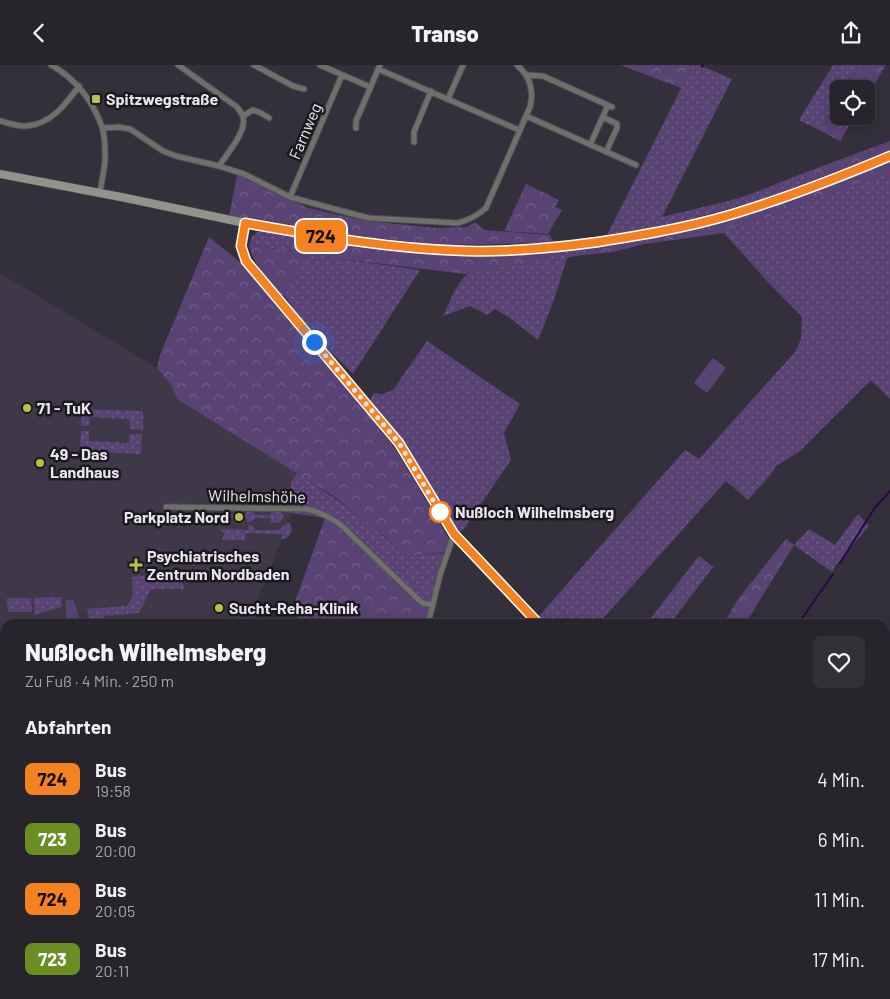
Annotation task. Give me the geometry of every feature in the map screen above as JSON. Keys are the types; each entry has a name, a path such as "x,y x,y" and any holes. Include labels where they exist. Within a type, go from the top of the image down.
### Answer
{"main road":[{"path":"0,174 327,238 466,251 570,245 639,236 696,224 752,209 890,156"},
{"path":"245,223 241,246 246,261 399,443 454,534 535,619"}],"street":[{"path":"51,65 62,71 78,86 90,103 103,128 106,156 100,193"},
{"path":"178,65 237,107 243,116 242,132 219,165"},
{"path":"254,65 293,86 304,89"},
{"path":"320,65 370,87"},
{"path":"448,99 463,65"},
{"path":"103,128 119,127 130,129 163,151 190,160 219,165 255,178 290,197 369,218 458,223 480,214 486,208 526,117 532,99 532,90 527,75 517,65"},
{"path":"356,128 356,121 379,67 519,130"},
{"name":"Farnweg","path":"290,197 342,75"},
{"path":"527,75 543,76 610,106 590,145"},
{"path":"0,121 28,126 43,121 62,108 78,86"},
{"path":"414,142 414,132 430,91"},
{"path":"243,116 253,110 269,118"},
{"path":"526,117 636,165"},
{"path":"603,117 616,124 617,128 606,152"},
{"name":"Wilhelmshöhe","path":"166,507 316,511 332,519 360,541 418,599 423,603 432,605"},
{"path":"429,619 447,551 454,534"}],"shaded area":[{"name":"Psychiatrisches Zentrum Nordbaden","path":"0,273 157,368 172,386 177,399 297,473 291,482 291,513 286,530 257,600 255,619 0,619"}],"green space":[{"path":"621,65 693,65 681,88"},
{"path":"693,65 699,65 732,79 662,217 740,198 804,173 808,184 709,214 658,227 606,237"},
{"path":"833,65 865,65 850,80 830,80 830,115 821,131 799,120"},
{"path":"865,65 886,65 875,83 875,80 850,79"},
{"path":"830,115 830,125 850,125 840,141 821,131"},
{"path":"890,141 890,152 808,184 804,173"},
{"path":"890,161 890,172 724,233 644,244 613,252 575,256 575,250 690,229 736,218"},
{"path":"890,172 890,399 871,380 800,451 776,466 748,500 726,481 602,619 541,619 539,616 685,450 699,459 795,352 801,339 802,317 724,233"},
{"path":"237,175 263,185 308,208 366,221 437,228 467,227 475,222 484,230 550,235 554,243 460,245 379,240 329,234 229,216"},
{"path":"526,184 559,200 555,207 562,210 548,234 504,231"},
{"path":"260,230 297,236 311,250 327,252 326,257 420,270 353,374 308,329 284,295 309,253 249,245 252,237"},
{"path":"297,236 384,248 544,252 544,258 531,263 483,269 481,267 465,274 325,257 327,252 294,248"},
{"path":"209,237 241,263 351,393 396,450 449,539 444,552 407,557 384,536 332,495 177,399 172,386 157,368 160,355"},
{"path":"249,245 310,253 284,295 280,295 257,265"},
{"path":"575,250 575,256 567,258 554,300 538,340 495,309 487,315 470,306 443,316 462,280 474,270 481,267 484,269 531,263 544,252"},
{"path":"427,341 520,404 504,433 511,460 463,530 459,532 443,509 417,462 370,400 374,393 383,394 393,390"},
{"path":"713,358 726,368 707,393 694,383"},
{"path":"82,409 143,411 143,430 130,429 129,419 90,417 89,426 81,426"},
{"path":"81,431 89,431 89,441 129,443 129,434 142,434 141,454 80,451"},
{"path":"297,473 354,512 407,557 451,552 435,606 424,609 344,530 325,518 291,513 291,482"},
{"path":"249,510 253,511 254,515 269,515 272,511 279,511 284,515 281,522 271,523 271,518 256,518 251,522 247,522 247,518 226,517 221,521 227,514 245,515"},
{"path":"193,514 222,514 216,521 201,521 193,516"},
{"path":"858,514 869,526 832,572 794,545 809,529 835,545"},
{"path":"325,518 344,530 424,609 435,606 432,619 300,619 291,613"},
{"path":"290,523 292,530 286,538 282,539 282,534 246,533 245,540 222,540 224,534 217,526 221,529 248,530 248,525 251,525 255,530 278,530"},
{"path":"786,539 794,545 748,619 726,619 739,598"},
{"path":"699,556 713,567 674,619 650,619"},
{"path":"140,575 155,581 181,580 184,587 182,592 182,589 151,589 139,613 104,616 103,619 89,619 87,609 127,606 133,596 132,577"},
{"path":"62,597 61,607 34,615 34,598"},
{"path":"7,598 31,598 32,612 8,612"},
{"path":"66,600 74,601 79,619 66,619"}],"waterway":[{"path":"840,563 874,509 890,491"},
{"path":"802,619 833,574"}],"bus line":[{"name":"724","path":"535,619 454,534 399,443 246,261 241,246 245,223 327,238 466,251 570,245 639,236 696,224 752,209 890,156"}],"place":[{"name":"Spitzwegstraße","path":"96,99"},
{"name":"71 - TuK","path":"27,408"},
{"name":"49 - Das Landhaus","path":"40,463"},
{"name":"Nußloch Wilhelmsberg","path":"440,512"},
{"name":"Parkplatz Nord","path":"239,517"},
{"name":"Psychiatrisches Zentrum Nordbaden","path":"136,565"},
{"name":"Sucht-Reha-Klinik","path":"219,608"}],"route":[{"path":"314,342 399,443 443,517 440,512"}]}
